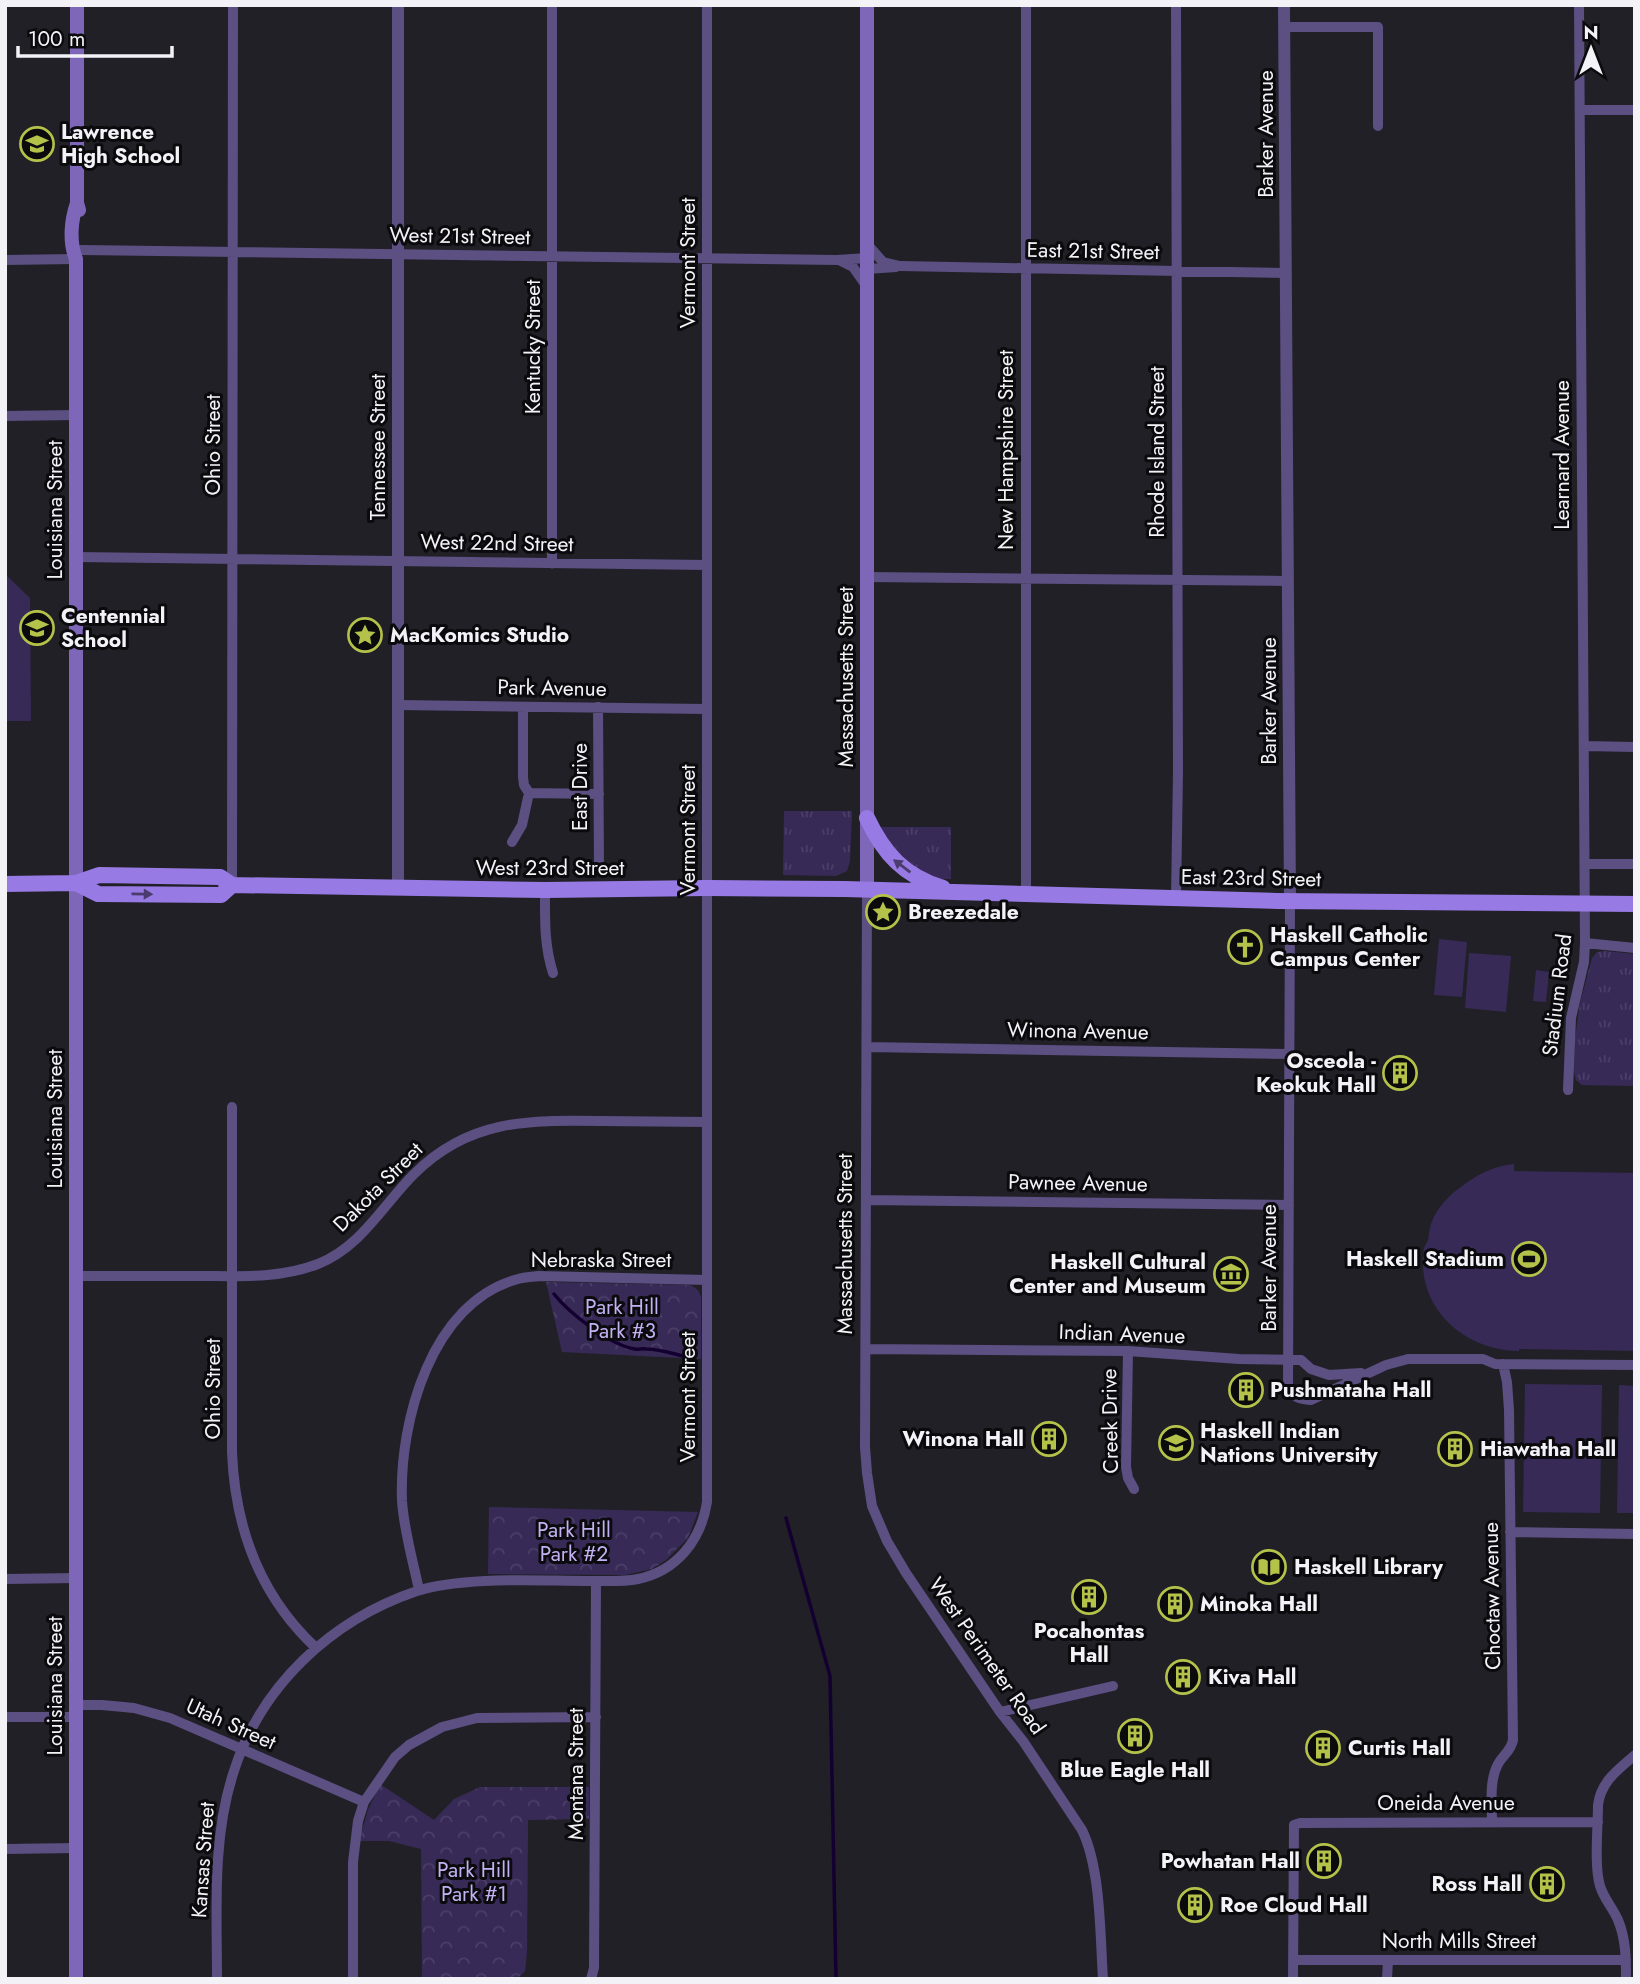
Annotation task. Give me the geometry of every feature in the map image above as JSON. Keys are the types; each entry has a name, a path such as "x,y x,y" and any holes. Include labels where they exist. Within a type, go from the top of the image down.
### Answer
{"main road":[{"name":"Louisiana Street","path":"76,1979 76,415 79,255 72,250 72,216 77,203 77,5"},
{"name":"Massachusetts Street","path":"867,5 867,890"},
{"path":"867,818 878,841 894,861 925,881 955,892"},
{"name":"West 23rd Street","path":"5,884 76,883 98,894 220,895 232,885 545,890 867,890"},
{"name":"East 23rd Street","path":"867,890 1290,901 1635,904"}],"street":[{"name":"Ohio Street","path":"232,885 233,5"},
{"name":"Tennessee Street","path":"398,5 398,888"},
{"name":"Kentucky Street","path":"552,5 552,564"},
{"name":"Vermont Street","path":"596,1581 638,1579 674,1564 686,1552 701,1528 707,1502 707,5"},
{"name":"New Hampshire Street","path":"1026,5 1026,894"},
{"name":"Rhode Island Street","path":"1176,5 1176,898"},
{"name":"Barker Avenue","path":"1284,5 1290,901 1288,1388 1292,1395"},
{"name":"Learnard Avenue","path":"1579,5 1585,904"},
{"path":"1285,27 1378,27 1378,126"},
{"path":"1580,110 1635,110"},
{"name":"West 21st Street","path":"5,260 79,255 233,252 837,260 867,257"},
{"path":"867,257 900,267"},
{"name":"East 21st Street","path":"867,257 888,269 900,267 1286,273"},
{"path":"837,260 853,267 867,287"},
{"path":"5,416 76,415"},
{"name":"West 22nd Street","path":"76,557 707,565"},
{"path":"866,577 1288,581"},
{"name":"Park Avenue","path":"398,705 706,709"},
{"path":"512,842 522,825 529,793 523,777 523,707"},
{"name":"East Drive","path":"598,708 599,867"},
{"path":"1584,746 1635,747"},
{"path":"529,793 599,794"},
{"path":"1585,864 1635,864"},
{"path":"545,890 547,953 553,972"},
{"name":"Massachusetts Street","path":"866,1349 867,890"},
{"name":"Stadium Road","path":"1568,1090 1571,1018 1584,962 1585,904"},
{"path":"1585,943 1635,948"},
{"name":"Winona Avenue","path":"867,1047 1290,1054"},
{"name":"Ohio Street","path":"232,1107 233,1479 245,1534 256,1565 279,1607 316,1648"},
{"name":"Dakota Street","path":"76,1276 281,1274 315,1265 335,1255 359,1237 414,1174 427,1163 456,1142 494,1127 547,1120 707,1122"},
{"name":"Pawnee Avenue","path":"866,1200 1289,1205"},
{"name":"Nebraska Street","path":"419,1590 402,1503 404,1450 421,1382 445,1335 456,1320 483,1296 519,1279 540,1276 707,1280"},
{"name":"Indian Avenue","path":"866,1349 1128,1351 1238,1359 1301,1360 1311,1368 1329,1375 1372,1372"},
{"name":"West Perimeter Road","path":"866,1349 867,1473 878,1524 906,1573 1069,1808 1086,1839 1098,1905 1102,1979"},
{"name":"Creek Drive","path":"1128,1351 1126,1467 1134,1489"},
{"name":"Indian Avenue","path":"1292,1395 1311,1400 1396,1362 1415,1359 1483,1359 1495,1364 1635,1366"},
{"name":"Choctaw Avenue","path":"1492,1822 1494,1774 1498,1764 1510,1750 1513,1740 1509,1410 1503,1364"},
{"path":"1510,1532 1635,1534"},
{"path":"5,1579 76,1578"},
{"name":"Kansas Street","path":"217,1979 218,1882 225,1801 241,1750 256,1720 289,1675 336,1632 359,1617 419,1590 484,1581 596,1581"},
{"name":"Montana Street","path":"590,1979 595,1973 596,1581"},
{"path":"1000,1712 1113,1686"},
{"name":"Utah Street","path":"5,1717 117,1706 154,1712 364,1802"},
{"path":"353,1979 354,1853 358,1822 364,1802 395,1757 409,1745 442,1727 462,1720 488,1717 596,1717"},
{"path":"1626,1979 1623,1934 1600,1886 1598,1875 1598,1805 1601,1789 1607,1780 1635,1755"},
{"name":"Oneida Avenue","path":"1293,1960 1294,1825 1598,1822"},
{"path":"5,1849 76,1848"},
{"path":"1293,1960 1293,1979"},
{"name":"North Mills Street","path":"1293,1960 1626,1960"},
{"path":"1387,1979 1388,1960"}],"green space":[{"path":"5,574 30,598 31,721 5,721"},
{"path":"784,811 852,811 850,861 847,871 836,876 783,875"},
{"path":"878,827 951,827 951,879 939,879 907,866"},
{"path":"1439,939 1467,942 1462,997 1434,995"},
{"path":"1597,952 1635,954 1635,1086 1582,1085 1576,1080 1574,1072 1580,1003 1592,958"},
{"path":"1469,953 1511,956 1506,1012 1465,1008"},
{"path":"1536,970 1549,972 1546,1002 1533,1001"},
{"name":"Haskell Stadium","path":"1514,1164 1514,1171 1635,1173 1635,1351 1498,1349 1461,1333 1446,1320 1435,1305 1427,1288 1423,1269 1424,1248 1437,1212 1454,1192 1476,1177 1494,1168"},
{"name":"Park Hill Park #3","path":"546,1282 690,1285 700,1293 701,1298 701,1359 562,1352"},
{"path":"1525,1384 1602,1385 1600,1513 1523,1512"},
{"path":"1619,1385 1635,1386 1635,1513 1617,1513"},
{"name":"Park Hill Park #2","path":"489,1507 698,1512 688,1538 666,1560 652,1569 625,1575 488,1574"},
{"name":"Park Hill Park #1","path":"380,1784 434,1820 454,1799 480,1787 589,1787 589,1819 528,1820 527,1952 525,1971 517,1979 422,1979 421,1849 389,1841 359,1841 368,1810"}],"waterway":[{"path":"554,1294 580,1319 614,1341 635,1349 683,1356"},
{"path":"786,1518 830,1676 836,1979"}],"place":[{"name":"Lawrence High School","path":"37,144"},
{"name":"Centennial School","path":"37,628"},
{"name":"MacKomics Studio","path":"365,635"},
{"name":"Breezedale","path":"883,912"},
{"name":"Haskell Catholic Campus Center","path":"1245,947"},
{"name":"Osceola - Keokuk Hall","path":"1400,1073"},
{"name":"Haskell Stadium","path":"1529,1259"},
{"name":"Haskell Cultural Center and Museum","path":"1231,1274"},
{"name":"Pushmataha Hall","path":"1246,1390"},
{"name":"Winona Hall","path":"1049,1439"},
{"name":"Haskell Indian Nations University","path":"1176,1443"},
{"name":"Hiawatha Hall","path":"1455,1449"},
{"name":"Haskell Library","path":"1269,1567"},
{"name":"Pocahontas Hall","path":"1089,1597"},
{"name":"Minoka Hall","path":"1175,1604"},
{"name":"Kiva Hall","path":"1183,1677"},
{"name":"Blue Eagle Hall","path":"1135,1736"},
{"name":"Curtis Hall","path":"1323,1748"},
{"name":"Powhatan Hall","path":"1324,1861"},
{"name":"Ross Hall","path":"1547,1884"},
{"name":"Roe Cloud Hall","path":"1195,1905"}]}
